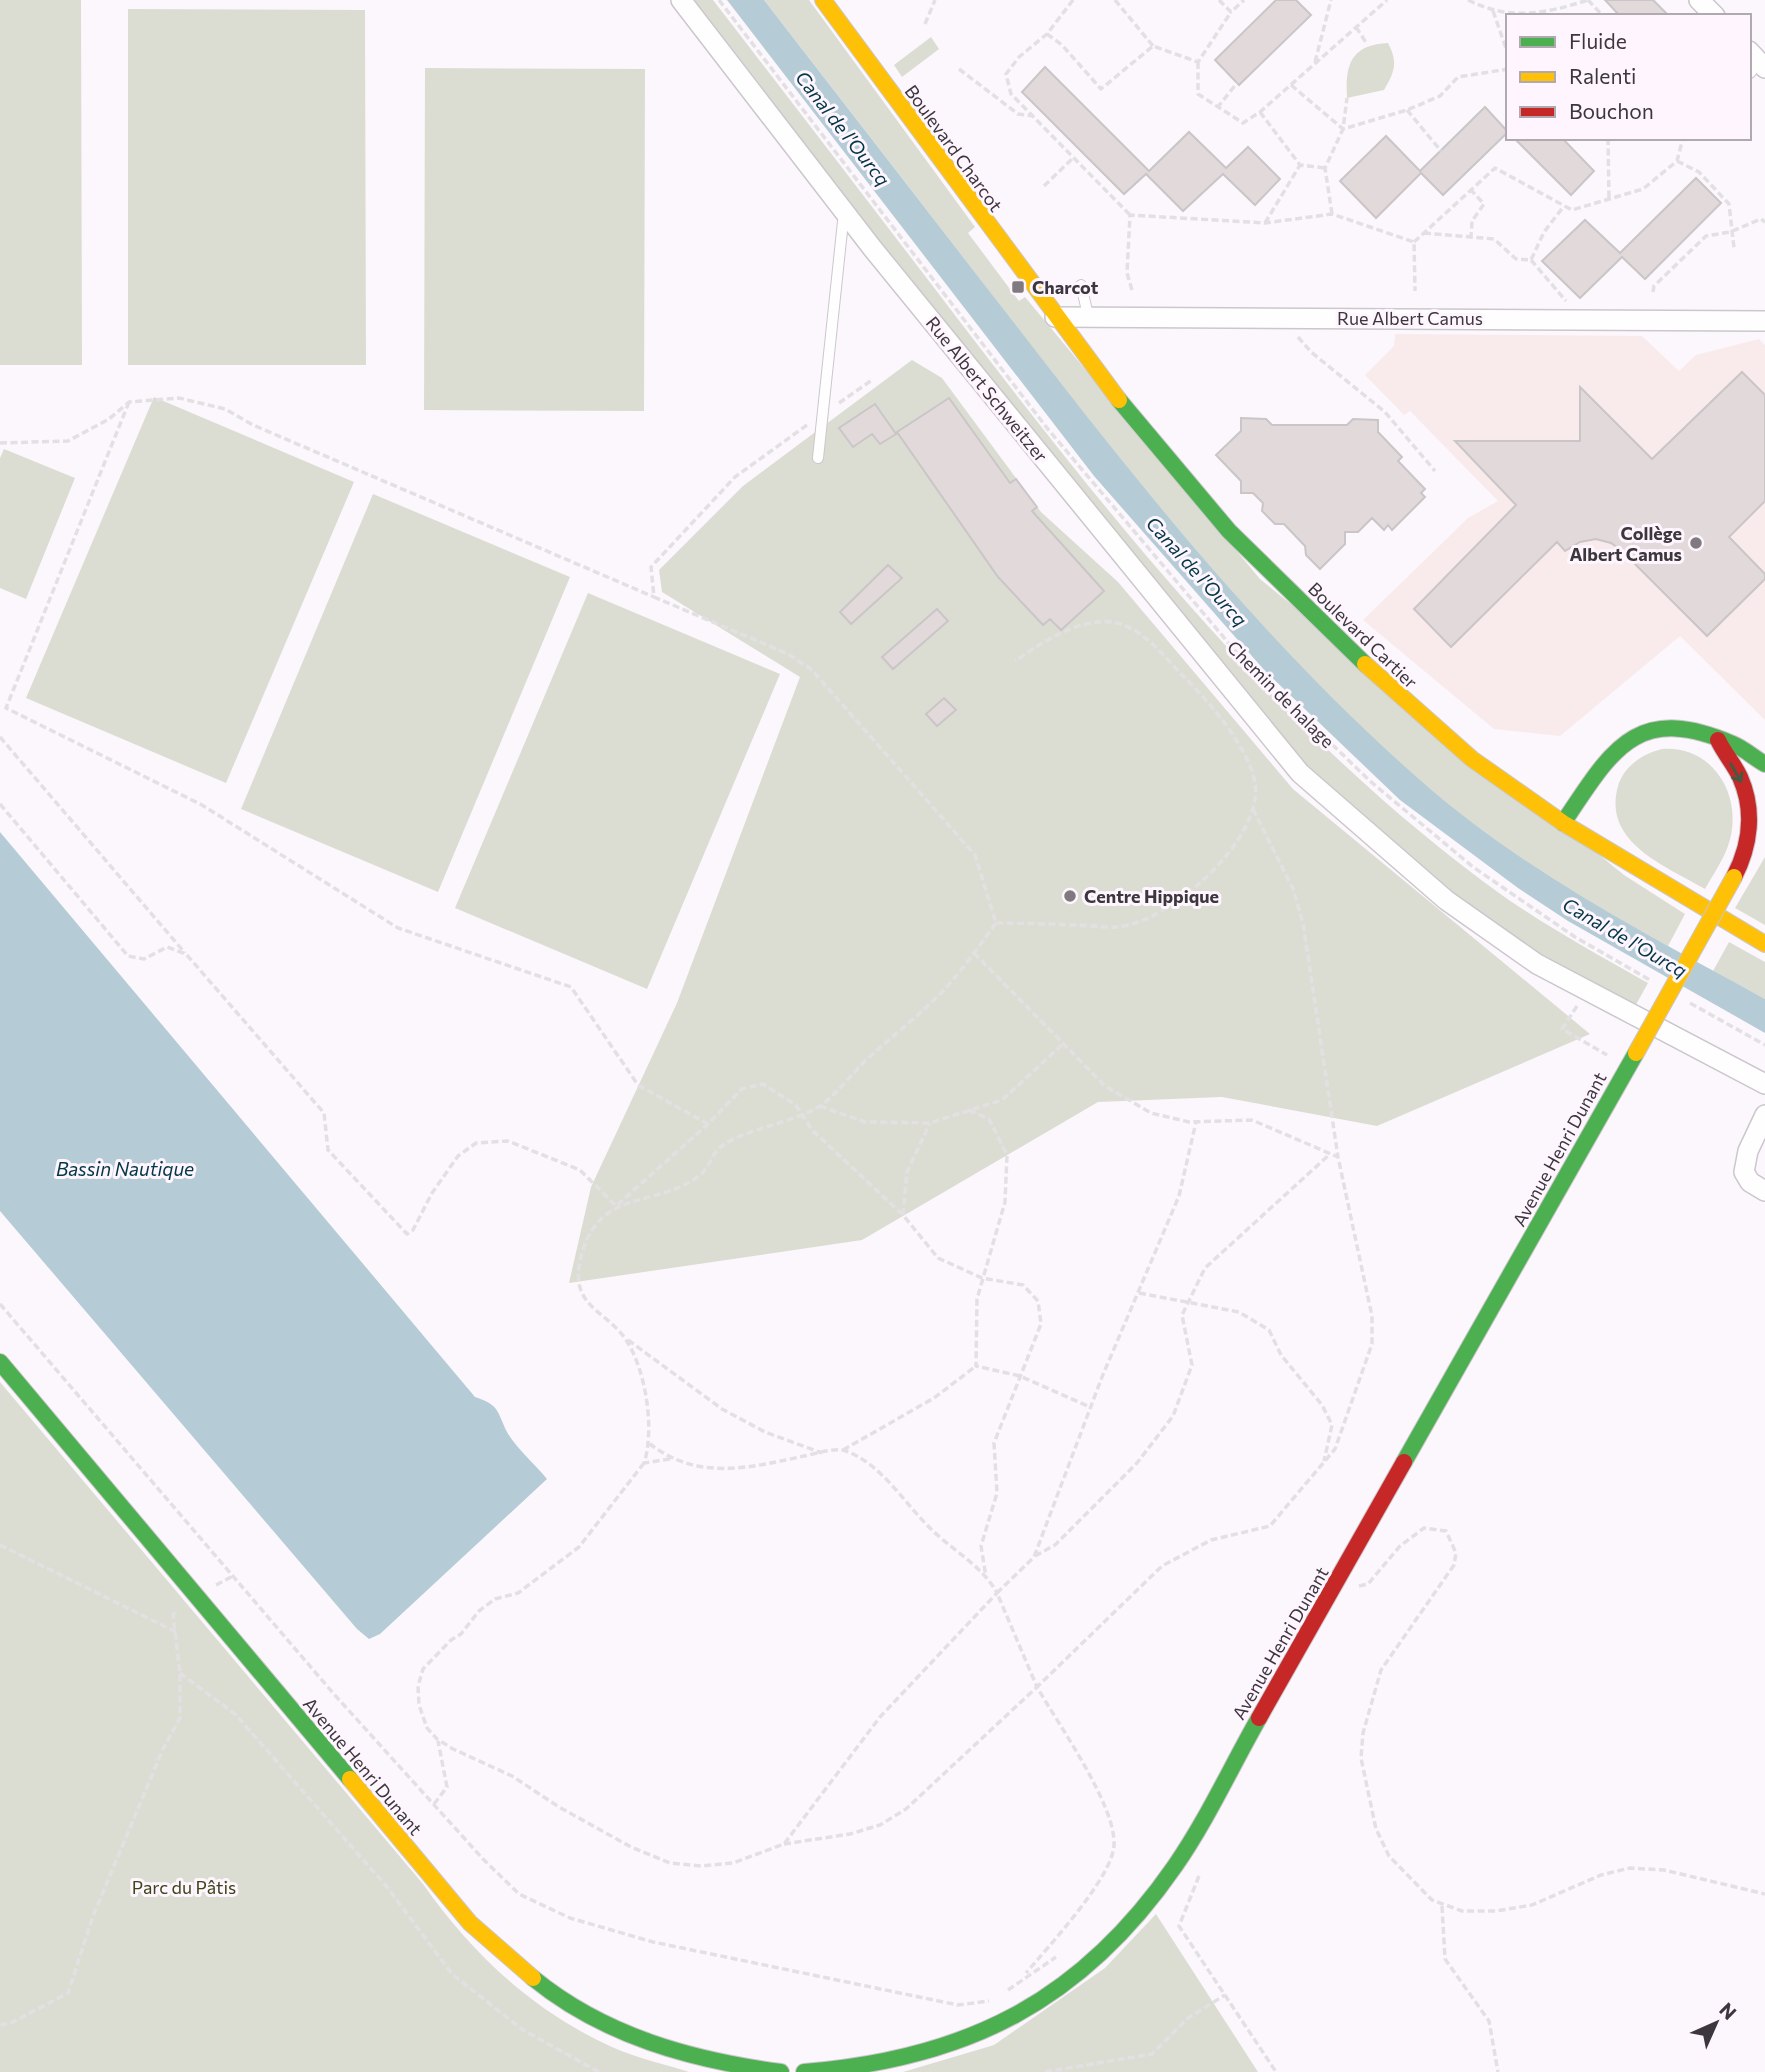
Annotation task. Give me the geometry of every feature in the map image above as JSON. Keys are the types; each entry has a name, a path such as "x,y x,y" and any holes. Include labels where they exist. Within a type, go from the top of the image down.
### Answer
{"street":[{"name":"Rue Albert Schweitzer","path":"681,0 844,211 1300,773 1446,900 1537,964 1585,992 1765,1084"},
{"name":"Boulevard Charcot","path":"823,0 1055,317"},
{"path":"1699,0 1713,14"},
{"name":"Rue Albert Camus","path":"1055,317 1088,315 1128,324 1239,323 1281,317 1765,321"},
{"name":"Boulevard Cartier","path":"1055,317 1174,467 1229,530 1420,716 1472,759 1563,822 1707,912 1765,944"},
{"path":"1563,822 1599,770 1626,740 1656,727 1682,726 1735,745 1765,764"},
{"path":"1718,740 1741,778 1748,800 1747,843 1743,862"},
{"path":"1747,843 1765,825"},
{"path":"1743,862 1765,843"},
{"name":"Avenue Henri Dunant","path":"804,2072 861,2068 920,2055 978,2035 1034,2005 1107,1950 1131,1925 1176,1865 1743,862"},
{"path":"1765,1115 1748,1151 1744,1172 1751,1182 1765,1191"},
{"name":"Avenue Henri Dunant","path":"0,1362 470,1923 509,1962 563,2002 642,2043 729,2067 781,2072"}],"lane":[{"path":"818,458 844,211"},
{"path":"1081,285 1088,315"}],"path":[{"name":"Chemin de halage","path":"719,0 1047,428 1237,653 1370,781 1473,867 1575,937 1657,984"},
{"path":"925,24 935,0"},
{"path":"1073,0 1047,34 1019,57 1006,74 1011,94 1130,215 1265,223 1332,214 1414,242"},
{"path":"1115,0 1153,46 1198,62"},
{"path":"1219,0 1231,12"},
{"path":"1244,0 1231,12 1198,62 1198,94 1243,123 1260,112 1387,0"},
{"path":"1315,63 1331,0"},
{"path":"1468,0 1493,11 1509,14"},
{"path":"1535,14 1551,12 1588,0 1601,14"},
{"path":"1493,11 1506,48"},
{"path":"1356,27 1367,44"},
{"path":"1047,34 1062,45 1101,89 1153,46"},
{"path":"959,69 1017,114 1033,116"},
{"path":"1343,129 1407,110 1440,96 1458,77 1506,69"},
{"path":"1217,108 1237,83"},
{"path":"1291,85 1343,129"},
{"path":"1332,214 1325,168 1343,129 1347,98"},
{"path":"1407,110 1441,151"},
{"path":"1260,112 1300,165 1325,168"},
{"path":"1608,140 1609,198"},
{"path":"1415,291 1414,242 1495,168 1572,210 1643,189 1677,161 1682,140"},
{"path":"1044,186 1073,158"},
{"path":"1677,161 1699,172 1729,204 1734,248"},
{"path":"1265,223 1300,165"},
{"path":"1470,189 1485,204 1472,221 1471,236"},
{"path":"1531,260 1544,232 1564,206"},
{"path":"1130,215 1127,274 1132,290"},
{"path":"1653,292 1654,286 1706,236 1731,232 1762,219 1765,222"},
{"path":"1423,233 1494,239 1516,258 1531,260 1570,307"},
{"path":"1281,317 1311,352 1385,412 1435,471"},
{"path":"654,597 651,567 735,477 872,380"},
{"path":"0,443 68,441 109,419 129,402 179,397 225,409 253,425 788,654 811,669 975,855 996,923"},
{"path":"6,708 129,402"},
{"path":"996,923 1120,927 1170,907 1212,872 1237,843 1252,809 1255,783 1234,735 1190,682 1142,635 1115,622 1096,621 1042,642 1015,661"},
{"path":"0,703 202,805 398,928 571,987 638,1085 708,1124"},
{"path":"0,737 324,1113 328,1150 407,1234 413,1230 432,1193 458,1156 476,1143 508,1141 580,1170 616,1206"},
{"path":"0,804 128,956 144,959 167,947 186,954"},
{"path":"626,1339 645,1395 650,1444 644,1463 579,1547 540,1580 518,1593 495,1599 479,1611 461,1634 451,1640 423,1669 418,1686 419,1705 428,1728 437,1739 512,1776 559,1807 631,1847 670,1863 702,1866 733,1863 784,1844 850,1834 880,1825 898,1814 1037,1687 1162,1566 1212,1540 1270,1526 1335,1449 1349,1416 1360,1372 1372,1345 1372,1316 1338,1157 1303,923 1293,889 1252,809"},
{"path":"616,1206 674,1189 700,1175 721,1146 820,1106 944,990 996,923"},
{"path":"974,953 1105,1086 1152,1113 1196,1122 1252,1120 1338,1157"},
{"path":"1585,992 1562,1029 1615,1059"},
{"path":"1680,998 1765,1045"},
{"path":"820,1106 865,1122 930,1123 1002,1100 1063,1044"},
{"path":"823,1453 765,1432 722,1409 626,1339 594,1311 580,1289 582,1251 596,1225 708,1124 742,1089 763,1084 796,1105 812,1130 903,1215 938,1258 982,1279 1023,1285 1038,1301 1041,1324 994,1443 997,1493 981,1546 986,1577"},
{"path":"969,1110 989,1119 1007,1155 1005,1202 977,1299 976,1366"},
{"path":"1034,1557 1090,1407 1179,1196 1196,1122"},
{"path":"903,1215 907,1172 930,1123"},
{"path":"784,1844 880,1717 996,1593 1034,1557 1055,1545 1128,1472 1172,1416 1192,1365 1182,1315 1206,1268 1330,1153"},
{"path":"1139,1293 1239,1312 1269,1330 1281,1355 1321,1405 1332,1425 1324,1463"},
{"path":"0,1304 333,1693 519,1894 570,1919 603,1930 958,2005 973,2005 990,2000 1061,1955"},
{"path":"976,1366 1020,1376 1090,1407"},
{"path":"644,1463 670,1459 716,1469 747,1469 843,1450 934,1398 976,1366"},
{"path":"650,1444 670,1459"},
{"path":"843,1450 870,1464 929,1528 986,1577 996,1593 1037,1687 1108,1810 1115,1847 1101,1880 1023,1977"},
{"path":"1339,1579 1353,1587 1368,1584 1400,1546 1424,1528 1446,1531 1453,1541 1454,1565 1381,1670 1363,1733 1361,1759 1376,1829 1389,1856 1432,1900 1442,1906 1462,1911 1496,1911 1532,1905 1601,1875 1630,1868 1664,1870 1765,1894"},
{"path":"0,1545 176,1632"},
{"path":"0,2025 13,2022 68,1993 93,1916 163,1749 180,1718 180,1673 173,1615 195,1595"},
{"path":"180,1673 235,1714 387,1887 452,1974 523,2030 599,2072"},
{"path":"433,1804 447,1787 437,1739"},
{"path":"1442,1906 1444,1959 1489,2021 1498,2072"},
{"path":"1179,1926 1276,2072"},
{"path":"1045,2072 1152,2054 1188,2018 1225,1995"}],"shaded area":[{"path":"1395,334 1642,336 1679,371 1696,355 1759,339 1765,345 1765,720 1680,636 1560,736 1494,729 1363,620 1468,518 1498,501 1410,411 1404,415 1365,375 1394,346"}],"green space":[{"path":"0,0 81,0 82,365 0,365"},
{"path":"693,0 713,0 1024,405 1149,559 1214,633 1282,705 1353,773 1428,838 1506,898 1648,983 1633,1010 1530,954 1405,860 1293,752 1016,417"},
{"path":"764,0 809,0 975,227 968,233 1019,301 1025,297 1260,579 1624,875 1685,914 1668,946 1571,891 1479,828 1420,781 1311,677 1259,622 1160,508"},
{"path":"128,9 365,10 366,365 128,365"},
{"path":"931,37 939,49 902,77 894,65"},
{"path":"1388,43 1394,67 1384,90 1347,98 1347,75 1353,58 1366,48"},
{"path":"425,68 645,69 644,411 424,410"},
{"name":"Centre Hippique","path":"912,360 942,378 1041,512 1118,582 1293,789 1590,1034 1377,1126 1222,1097 1098,1102 862,1240 569,1283 591,1187 677,1003 800,677 662,592 659,570 743,486"},
{"path":"154,397 354,482 226,783 26,698"},
{"path":"4,449 75,478 26,599 0,588 0,458"},
{"path":"373,494 570,577 438,892 241,809"},
{"path":"588,593 780,674 647,989 455,908"},
{"path":"1662,749 1680,750 1697,756 1710,765 1721,778 1728,793 1732,828 1728,846 1705,889 1641,850 1628,838 1619,823 1616,806 1618,786 1625,772 1635,762"},
{"path":"1765,857 1765,925 1735,908"},
{"path":"1729,942 1765,962 1765,999 1713,971"},
{"name":"Parc du Pâtis","path":"0,1382 484,1957 531,1999 583,2033 621,2051 689,2072 0,2072"},
{"path":"1156,1914 1258,2072 903,2072 994,2045 1105,1968"}],"water":[{"name":"Canal de l'Ourcq","path":"727,0 764,0 1157,504 1257,619 1364,729 1460,813 1543,872 1675,950 1765,999 1765,1033 1568,921 1518,888 1400,800 1265,671 1094,476"},
{"name":"Bassin Nautique","path":"0,832 475,1397 497,1410 511,1438 547,1479 380,1634 369,1639 357,1629 0,1211"}],"building":[{"path":"1276,0 1296,0 1311,15 1239,85 1215,60"},
{"path":"1605,0 1653,0 1667,14 1618,14"},
{"path":"1045,67 1149,171 1189,132 1226,168 1248,147 1280,179 1255,205 1223,174 1183,211 1146,174 1124,194 1022,92"},
{"path":"1485,107 1506,130 1506,134 1443,195 1421,173 1376,218 1340,181 1386,136 1420,171"},
{"path":"1516,140 1564,140 1594,171 1571,195"},
{"path":"1696,178 1721,203 1645,279 1622,257 1580,298 1542,261 1585,220 1620,253"},
{"path":"1742,372 1765,395 1765,501 1729,537 1765,574 1765,579 1707,636 1622,551 1611,543 1596,539 1580,542 1565,551 1557,542 1451,647 1414,609 1516,505 1455,441 1580,441 1580,387 1652,459"},
{"path":"949,398 1010,483 1016,479 1037,507 1032,511 1104,591 1061,630 1050,619 1043,625 998,577 897,432"},
{"path":"875,404 896,434 880,444 872,434 853,447 839,428"},
{"path":"1241,418 1266,419 1272,425 1347,425 1353,419 1378,420 1378,432 1402,457 1398,461 1425,489 1421,493 1425,497 1392,530 1388,525 1384,530 1372,518 1358,532 1345,532 1345,544 1320,569 1306,555 1305,546 1284,524 1275,524 1262,511 1263,503 1253,493 1241,493 1241,481 1216,455 1241,431"},
{"path":"888,565 902,578 851,624 840,612"},
{"path":"937,609 948,621 893,669 882,657"},
{"path":"944,698 956,710 937,726 926,714"}],"traffic: fast":[{"path":"1119,400 1229,531 1365,664"},
{"path":"1563,823 1613,755 1630,740 1650,731 1672,728 1700,732 1737,746 1765,764"},
{"path":"1404,1462 1636,1053"},
{"path":"0,1362 350,1779"},
{"path":"804,2072 863,2065 917,2053 968,2037 1015,2015 1059,1988 1100,1954 1139,1913 1175,1866 1259,1718"},
{"path":"533,1978 589,2015 650,2042 714,2060 781,2072"}],"traffic: slow":[{"path":"823,0 1119,400"},
{"path":"1365,664 1472,759 1563,823 1765,944"},
{"path":"1636,1053 1734,877"},
{"path":"350,1779 470,1923 533,1978"}],"traffic: jam":[{"path":"1718,740 1740,777 1748,803 1747,841 1734,877"},
{"path":"1259,1718 1404,1462"}],"place":[{"name":"Charcot","path":"1018,287"},
{"name":"Collège Albert Camus","path":"1696,543"},
{"name":"Centre Hippique","path":"1070,896"}]}
